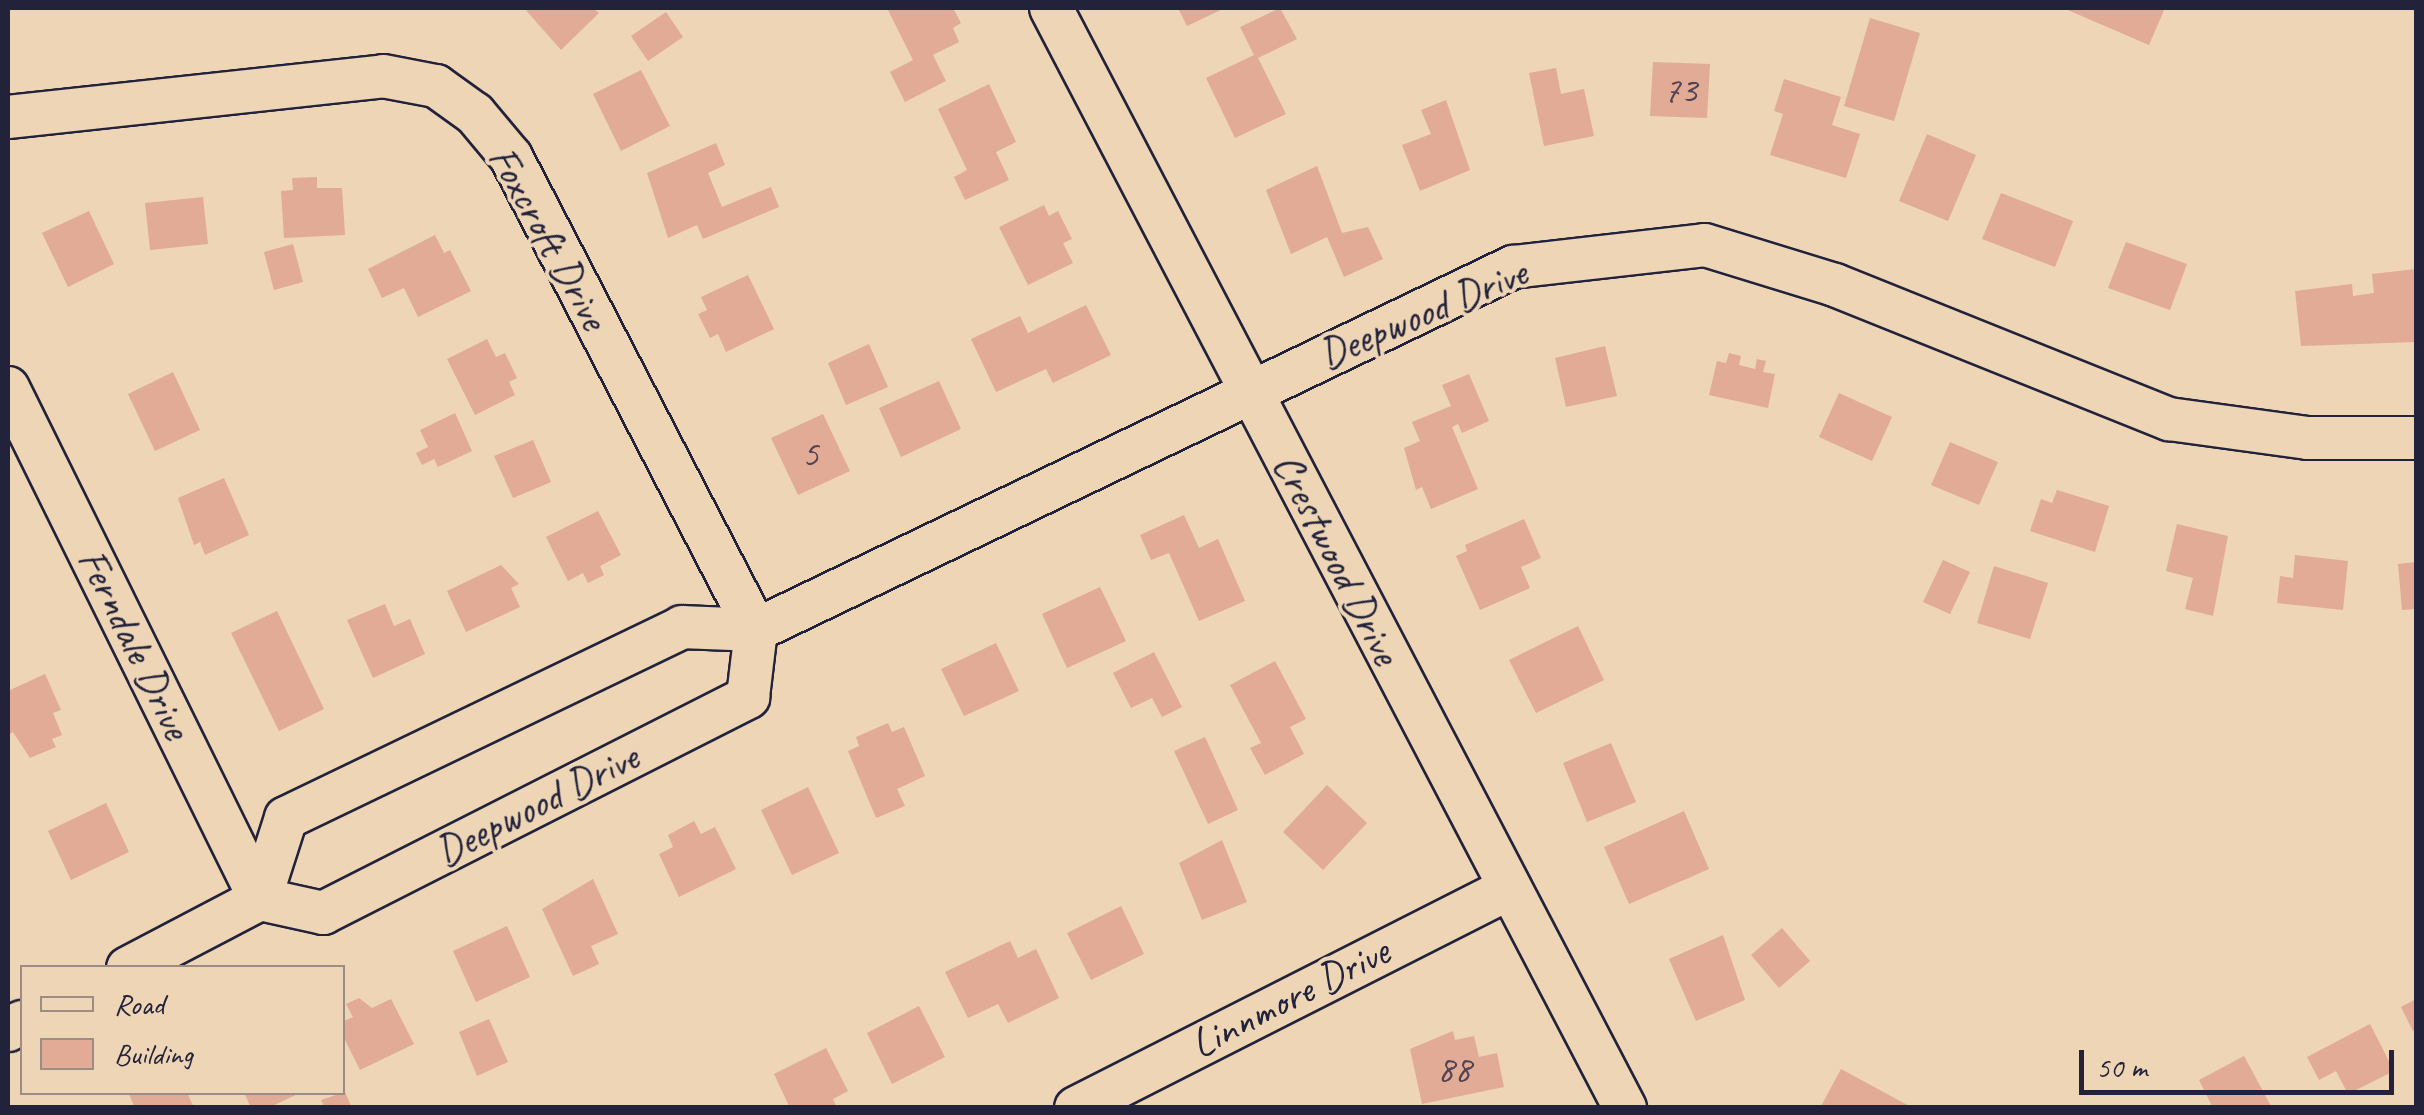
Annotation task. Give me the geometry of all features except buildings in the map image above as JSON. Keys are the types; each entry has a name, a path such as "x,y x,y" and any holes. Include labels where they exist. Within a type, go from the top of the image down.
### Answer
{"street":[{"name":"Crestwood Drive","path":"1052,8 1506,890 1625,1108"},
{"name":"Foxcroft Drive","path":"8,118 383,76 436,86 475,114 510,157 756,630"},
{"name":"Deepwood Drive","path":"756,630 748,697 323,913 260,899 286,818 682,626 756,630 1513,267 1705,245 1835,285 2168,419 2308,438 2416,438"},
{"name":"Ferndale Drive","path":"8,388 260,899"},
{"name":"Linnmore Drive","path":"1076,1108 1506,890"},
{"path":"134,965 260,899"}]}
